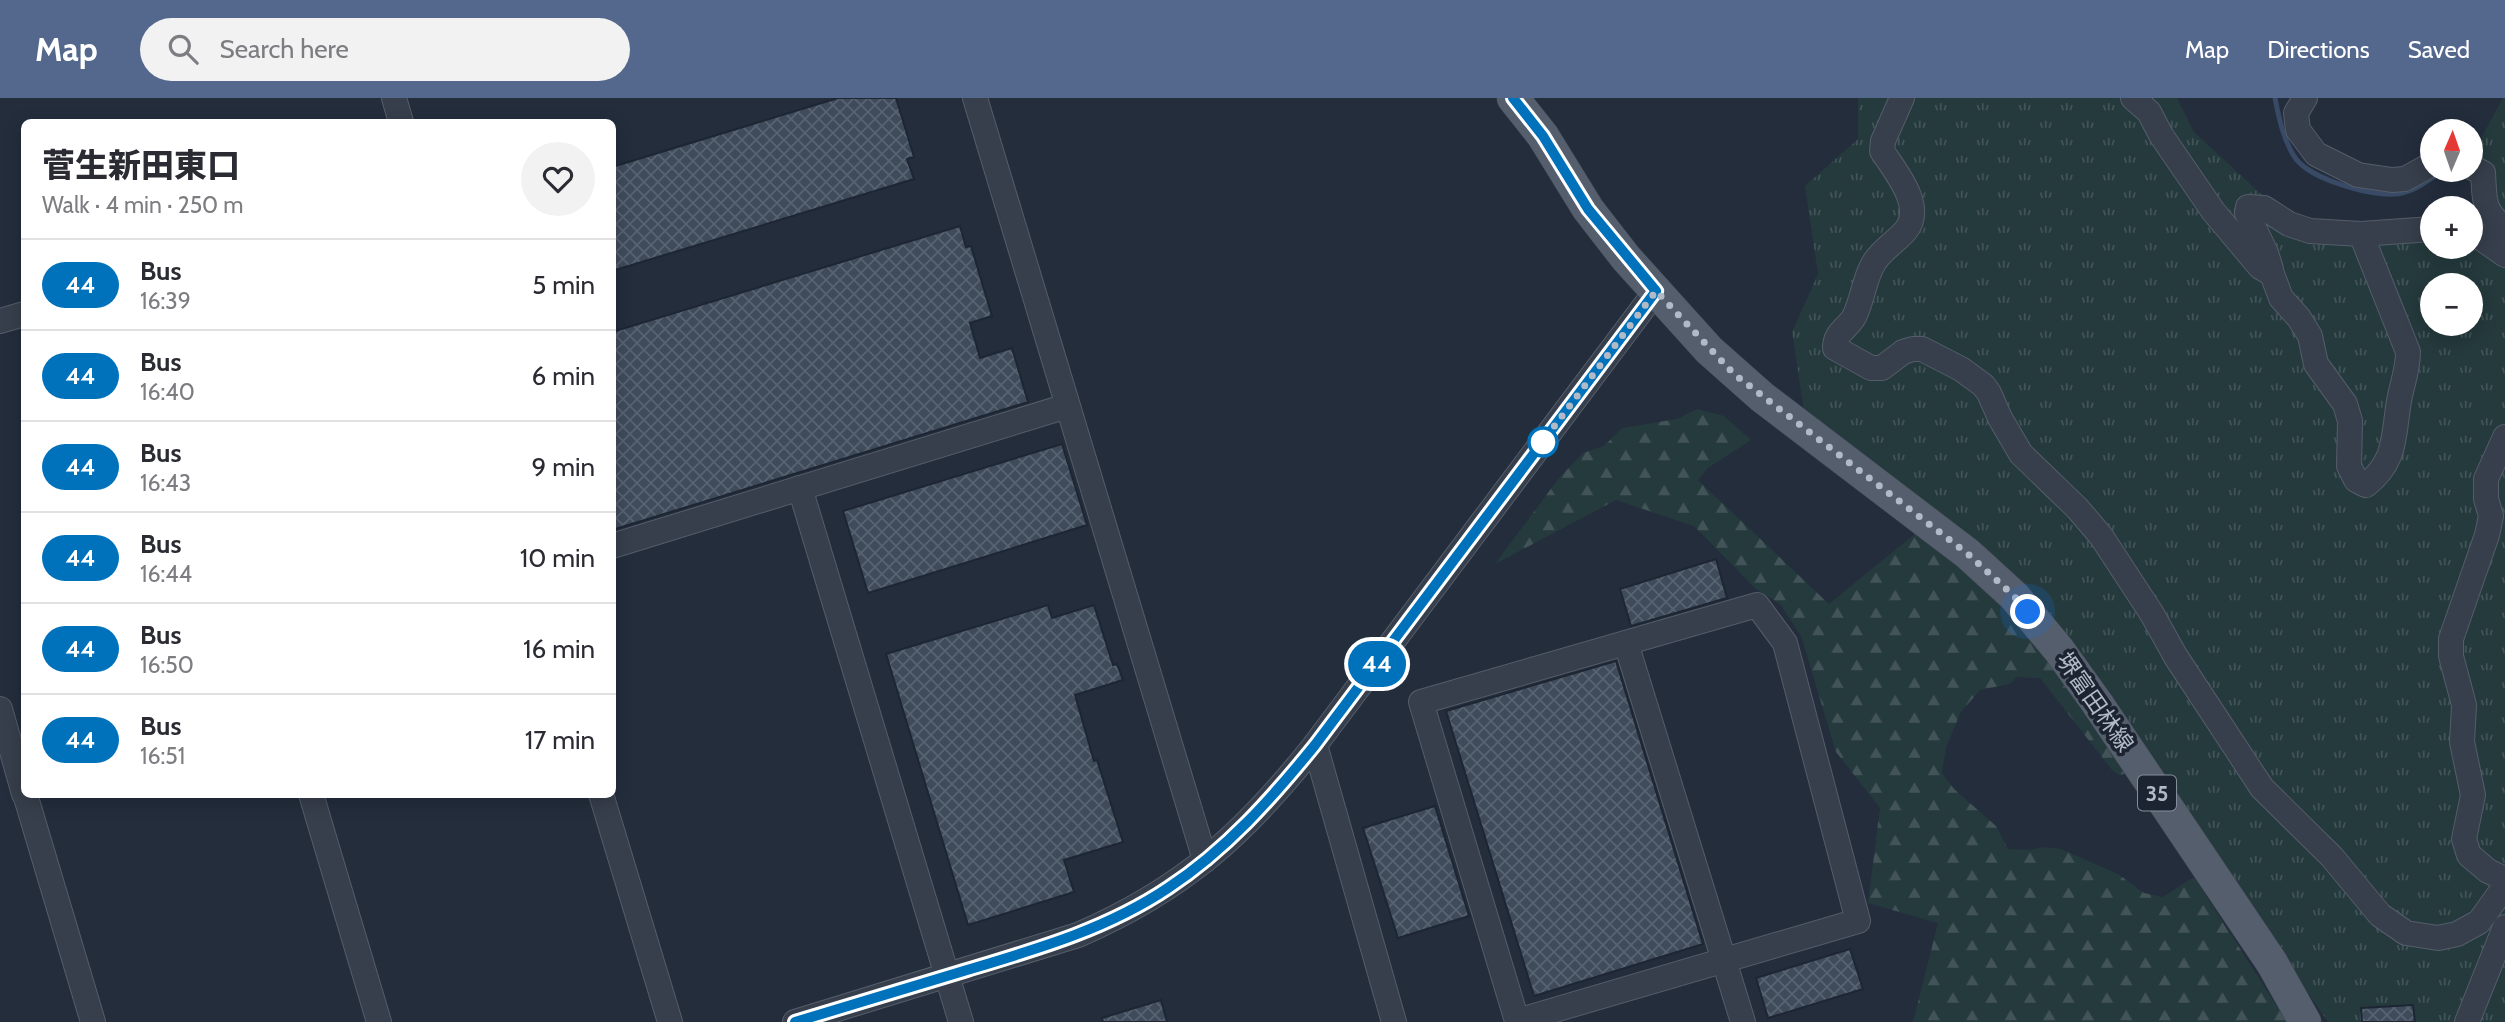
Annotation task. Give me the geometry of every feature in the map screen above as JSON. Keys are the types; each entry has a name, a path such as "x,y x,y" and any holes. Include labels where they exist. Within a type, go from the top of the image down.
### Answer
{"main road":[{"name":"堺富田林線","path":"1513,98 1543,136 1588,209 1656,291 1734,374 1968,554 2014,596 2059,650 2097,703 2272,963 2305,1022"}],"street":[{"path":"394,98 400,119"},
{"path":"975,98 1205,860"},
{"path":"2133,98 2149,112 2161,135 2213,211 2260,267 2272,274"},
{"path":"2305,98 2296,113 2298,130 2316,154 2358,175 2392,180 2405,179 2420,171"},
{"path":"1897,103 1882,151 1909,197 1911,222 1874,261 1859,307 1850,323 1840,331 1835,340 1835,348 1871,368 1882,368 1903,352 1922,349 1961,369 1983,385 2021,454 2077,508 2101,536 2262,788 2332,857 2380,915 2406,933 2438,938 2457,934 2479,922 2505,886"},
{"path":"2483,173 2485,204 2489,216 2505,229"},
{"path":"2361,234 2408,352 2408,372 2399,399 2390,458 2378,475 2366,485 2356,480 2349,466 2350,421 2345,404 2316,364 2310,336 2299,318 2281,298 2266,253 2247,213 2248,207 2264,208 2288,224 2310,231 2361,234 2420,230"},
{"path":"2483,240 2505,256"},
{"path":"795,1022 1051,945 1108,922 1166,890 1205,860 1281,788 1656,291"},
{"path":"0,321 21,315"},
{"path":"616,545 1068,406"},
{"path":"2505,437 2486,479 2486,499 2491,516 2487,535 2451,639 2451,656 2464,705 2462,742 2473,794 2463,839 2469,855 2488,871 2505,879"},
{"path":"800,488 961,1022"},
{"path":"1757,605 1785,643 1858,921 1724,960 1516,1022 1421,702 1757,605"},
{"path":"1626,643 1743,1022"},
{"path":"0,709 11,734 21,780"},
{"path":"1315,745 1394,1022"},
{"path":"25,798 93,1022"},
{"path":"312,798 379,1022"},
{"path":"602,798 670,1022"},
{"path":"2467,1022 2505,927"}],"green space":[{"path":"1858,98 2177,98 2194,132 2289,220 2324,229 2420,219 2420,259 2483,259 2483,196 2476,196 2477,182 2483,182 2483,135 2505,98 2505,1022 2328,1022 2122,724 1804,411 1792,332 1818,274 1805,186 1858,139"},
{"path":"1697,409 1724,416 1751,440 1708,468 1698,480 1829,604 1916,533 1976,582 2018,623 2068,687 2125,774 2119,775 2112,770 2040,678 2016,677 2010,684 1980,690 1961,712 1946,747 1942,773 1954,789 1996,826 2008,849 2061,849 2118,874 2144,893 2163,897 2194,877 2287,1022 1913,1022 1938,923 1868,903 1880,808 1836,752 1801,636 1780,604 1756,589 1694,526 1616,500 1495,564 1559,478 1583,453 1604,446 1622,428 1677,419"}],"building":[{"path":"838,98 896,98 914,157 907,159 914,179 616,270 616,166"},
{"path":"960,226 966,247 971,246 992,316 970,323 980,358 1012,348 1028,402 616,529 616,331"},
{"path":"1062,444 1087,525 868,593 843,511"},
{"path":"1716,559 1727,598 1631,626 1620,589"},
{"path":"1048,605 1052,618 1094,605 1113,665 1117,664 1123,680 1075,695 1094,761 1097,760 1123,842 1064,860 1074,892 968,925 886,654"},
{"path":"1616,661 1703,944 1534,996 1446,711"},
{"path":"1435,806 1469,916 1398,938 1363,828"},
{"path":"1850,949 1863,989 1768,1018 1756,978"},
{"path":"1161,1000 1167,1022 1103,1022 1102,1018"},
{"path":"2413,1005 2415,1022 2362,1022 2361,1008"}],"waterway":[{"path":"2275,98 2285,138 2292,152 2304,167 2316,174 2346,186 2377,193 2402,193 2425,182"}],"bus line":[{"name":"44","path":"795,1022 1051,945 1108,922 1166,890 1220,848 1281,788 1315,745 1656,291 1588,209 1543,136 1513,98"}],"route":[{"path":"1543,442 1541,444 1656,291 1734,374 1968,554 2028,612"}]}
